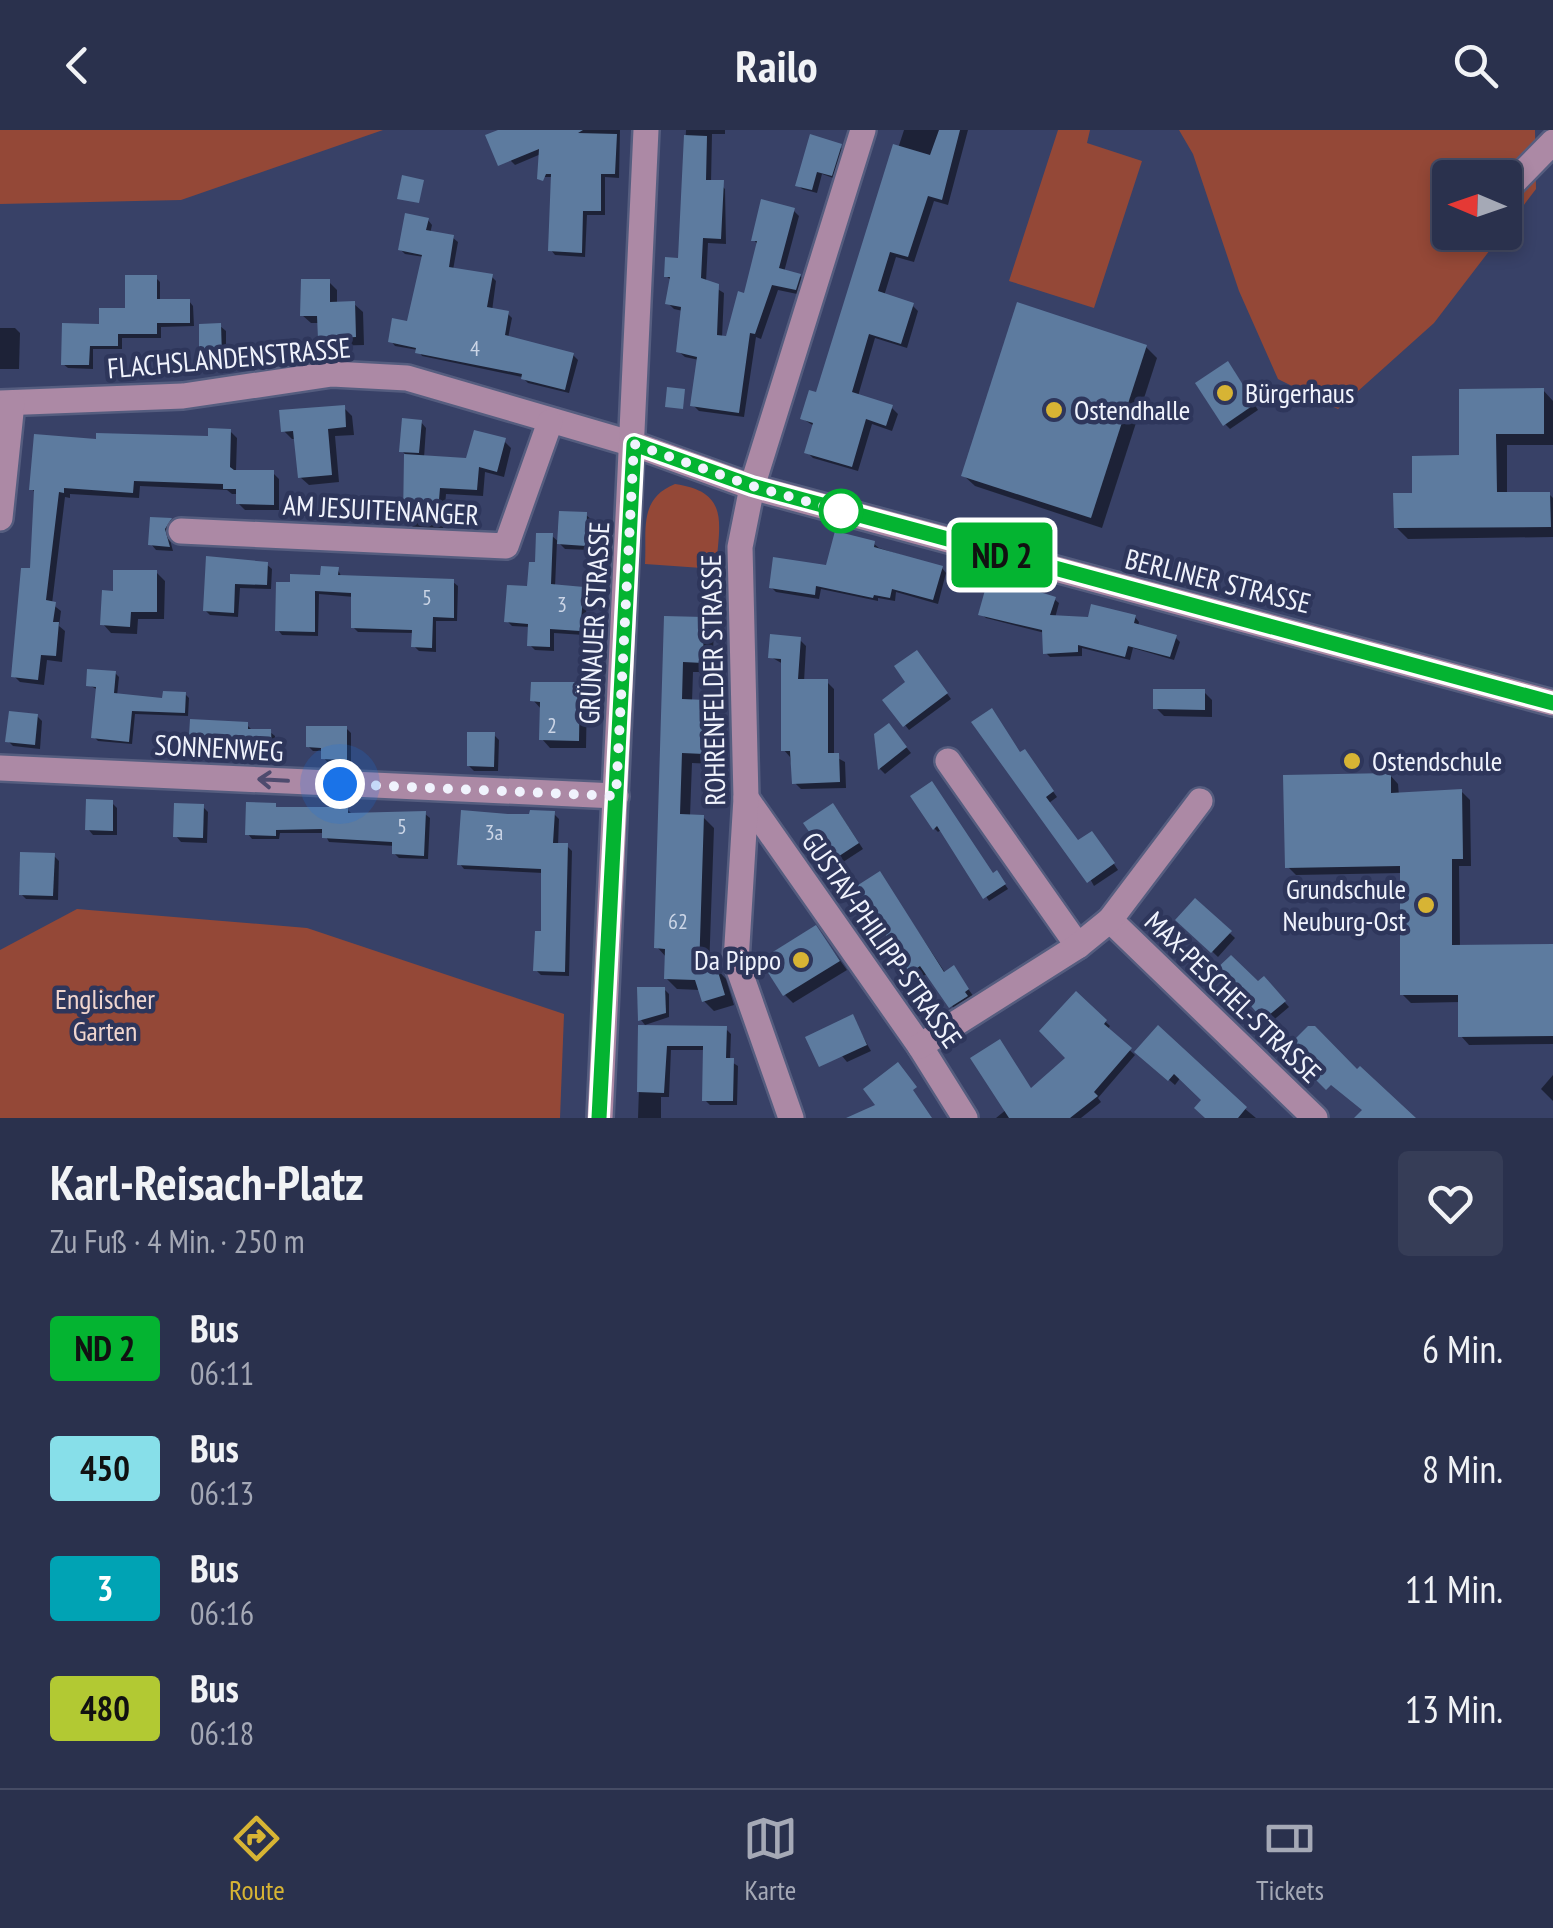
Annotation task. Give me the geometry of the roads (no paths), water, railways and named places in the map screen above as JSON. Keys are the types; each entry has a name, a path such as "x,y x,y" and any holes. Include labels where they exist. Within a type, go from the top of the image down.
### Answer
{"street":[{"name":"GRÜNAUER STRASSE","path":"600,1118 646,130"},
{"name":"ROHRENFELDER STRASSE","path":"791,1118 736,962 746,798 740,546 752,486 863,130"},
{"path":"1522,174 1553,142"},
{"name":"FLACHSLANDENSTRASSE","path":"6,403 183,396 332,374 407,378 634,444"},
{"path":"0,518 6,403"},
{"name":"AM JESUITENANGER","path":"181,530 506,546 550,422"},
{"name":"BERLINER STRASSE","path":"634,444 752,486 1553,703"},
{"path":"948,761 1078,946"},
{"name":"SONNENWEG","path":"0,768 616,796"},
{"name":"GUSTAV-PHILIPP-STRASSE","path":"746,798 920,1046 965,1118"},
{"name":"MAX-PESCHEL-STRASSE","path":"920,1046 1078,946 1110,920 1200,801"},
{"name":"MAX-PESCHEL-STRASSE","path":"1110,920 1315,1118"}],"place":[{"name":"Bürgerhaus","path":"1225,393"},
{"name":"Ostendhalle","path":"1054,410"},
{"name":"Ostendschule","path":"1352,761"},
{"name":"Grundschule Neuburg-Ost","path":"1426,905"},
{"name":"Da Pippo","path":"801,960"}],"park label":[{"name":"Englischer Garten","path":"105,1015"}]}
